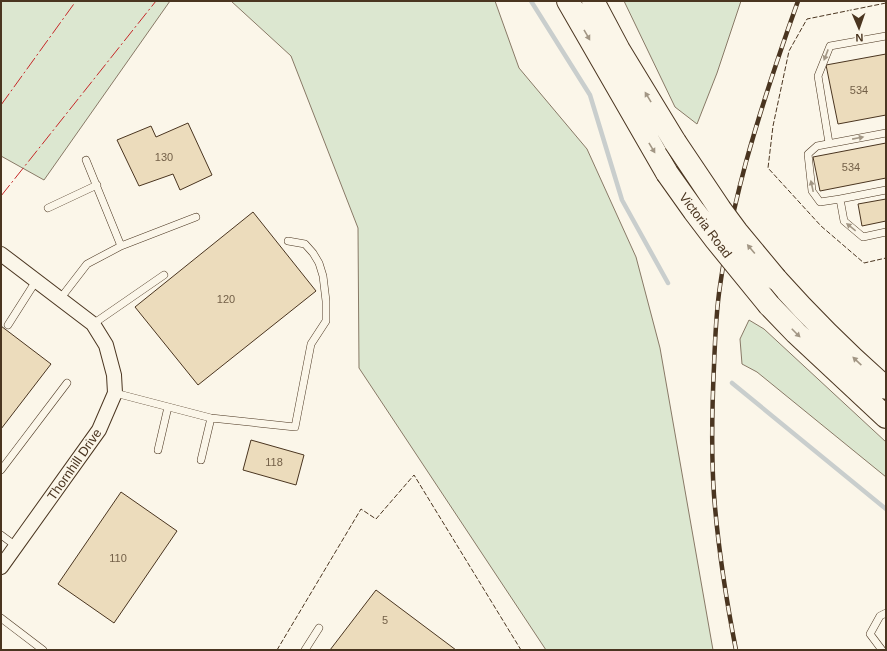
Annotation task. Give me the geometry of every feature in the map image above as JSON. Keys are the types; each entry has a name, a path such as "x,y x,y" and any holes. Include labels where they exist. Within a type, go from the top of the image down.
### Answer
{"main road":[{"name":"Victoria Road","path":"568,1 667,173 716,240 769,305 886,417"},
{"name":"Victoria Road","path":"593,1 619,50 675,142 720,210 776,279 808,314 886,388"}],"street":[{"name":"Thornhill Drive","path":"1,254 94,324 106,345 114,375 114,393 99,430 1,567"}],"lane":[{"path":"829,143 818,76 830,46 886,36"},
{"path":"886,132 817,146 808,154 812,191 820,202 886,190"},
{"path":"86,160 121,246"},
{"path":"48,208 97,185"},
{"path":"840,199 844,221 863,237 886,232"},
{"path":"60,299 87,264 121,246 196,217"},
{"path":"114,393 211,418 295,427 311,344 326,321 326,301 323,276 319,263 313,253 305,244 288,242"},
{"path":"94,324 164,275"},
{"path":"8,325 36,281"},
{"path":"1,470 67,384"},
{"path":"158,450 168,407"},
{"path":"201,460 211,418"},
{"path":"1,535 16,546"},
{"path":"882,650 870,634 880,616 886,612"},
{"path":"1,618 43,650"},
{"path":"306,650 319,628"}],"green space":[{"path":"1,1 170,1 44,180 1,156"},
{"path":"231,1 495,1 519,68 587,149 636,257 660,348 713,650 546,650 359,368 358,228 291,56"},
{"path":"624,1 741,1 717,73 697,124 675,107"},
{"path":"749,320 764,329 886,442 886,477 757,372 742,364 740,339"}],"building":[{"path":"886,54 886,115 838,124 826,65"},
{"path":"188,123 212,175 180,190 173,174 139,186 117,140 151,126 156,137"},
{"path":"886,143 886,178 820,191 813,157"},
{"path":"886,199 886,221 862,226 858,204"},
{"path":"253,212 316,291 198,385 135,307"},
{"path":"1,326 51,364 1,429"},
{"path":"251,440 304,455 296,485 243,470"},
{"path":"121,492 177,531 114,623 58,584"},
{"path":"376,590 456,650 330,650"}],"waterway":[{"path":"531,1 590,95 622,200 668,283"},
{"path":"732,383 886,509"}],"railway":[{"path":"736,650 720,553 713,479 712,447 715,336 722,270 746,162 770,81 798,1"}],"fence":[{"path":"886,3 807,19 789,51 773,126 768,168 821,226 864,263 886,258"},
{"path":"277,650 361,509 376,519 414,475 521,650"}],"power":[{"path":"1,105 76,1"},
{"path":"1,196 156,1"}]}
